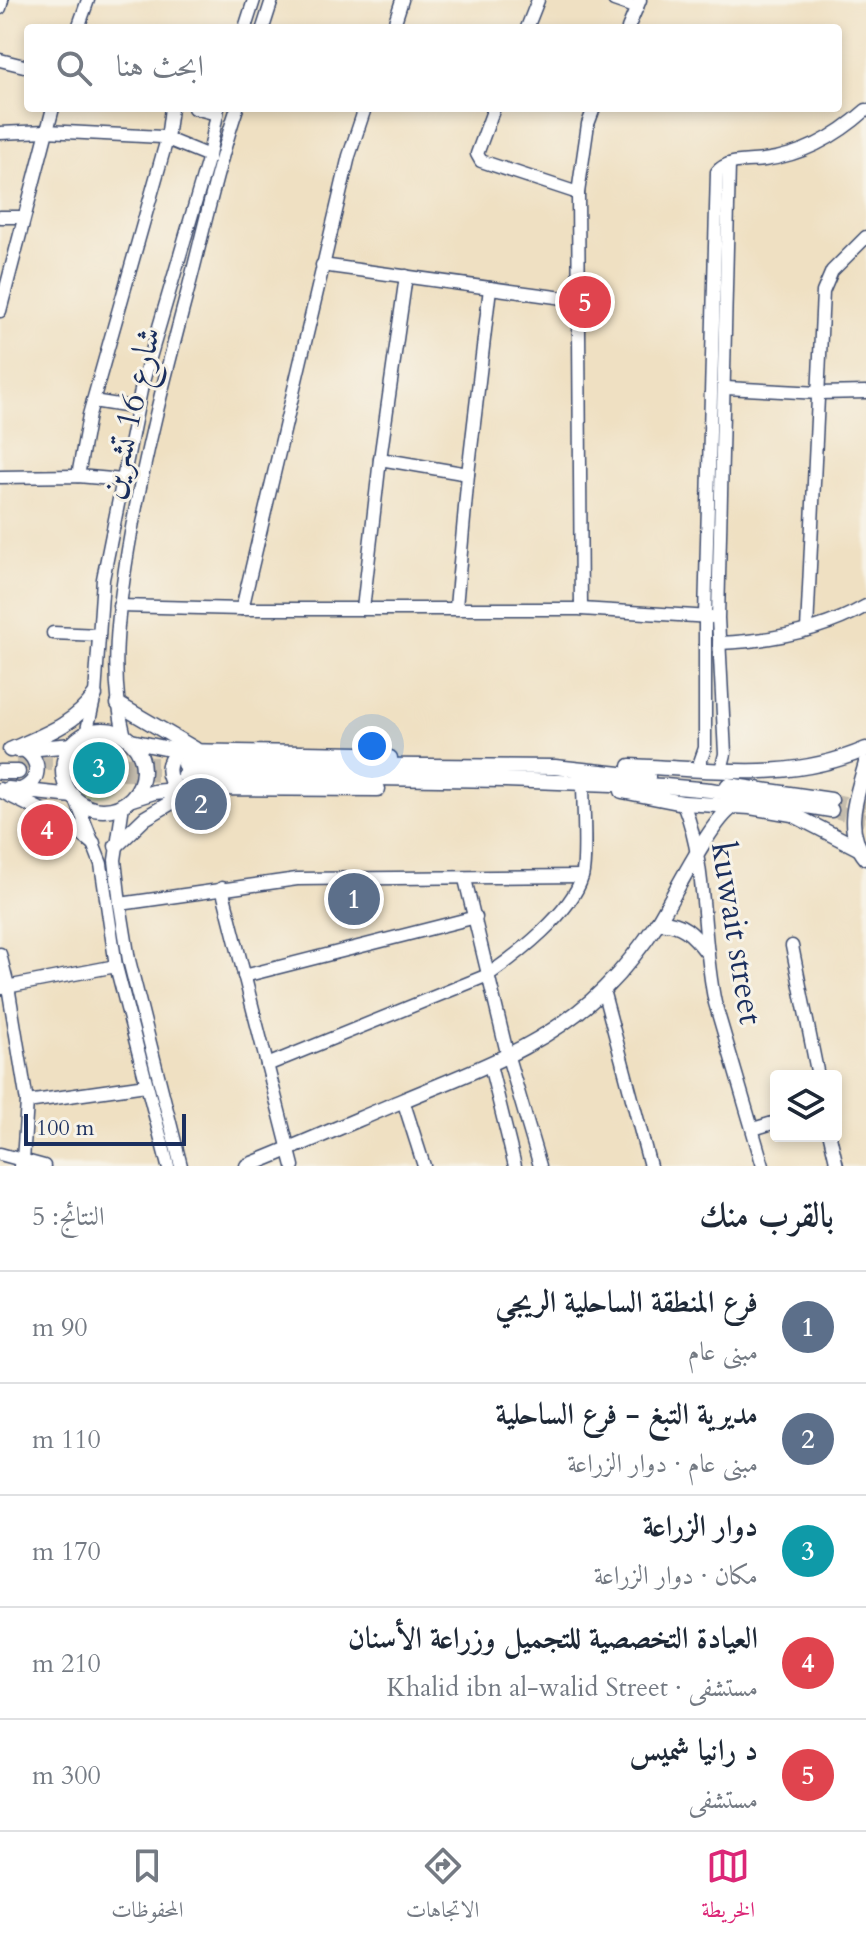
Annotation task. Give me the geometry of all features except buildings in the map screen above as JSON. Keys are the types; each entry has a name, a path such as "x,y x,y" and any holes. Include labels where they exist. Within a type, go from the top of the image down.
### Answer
{"main road":[{"path":"0,772 12,758 68,723 95,695"},
{"path":"118,704 199,751 361,754 409,765"},
{"path":"12,758 72,745 86,734 108,730 181,770 198,788"},
{"path":"128,739 142,759 144,770 142,780 128,802"},
{"path":"72,745 63,769 64,779 74,798"},
{"path":"555,767 581,764 769,772 834,763 866,749"},
{"path":"0,790 74,798 100,810 154,792 199,751"},
{"path":"12,758 32,755 37,772 28,787 20,790"},
{"path":"862,853 852,831 853,813 866,763"},
{"path":"409,765 555,767 706,782 831,805 710,790 583,783 434,781 181,770 409,765"},
{"path":"116,846 158,809 198,788 391,789 434,781"},
{"path":"583,783 683,803 792,814 862,853"},
{"path":"0,790 62,819 93,843"},
{"path":"247,1166 508,1057 579,1012 631,959 657,923 710,831 727,809 734,806"},
{"path":"657,923 667,922 687,930 707,952"}],"street":[{"path":"0,8 2,0"},
{"path":"79,24 88,0"},
{"path":"246,24 254,0"},
{"path":"264,24 272,0"},
{"path":"394,24 402,0"},
{"path":"529,24 538,0"},
{"path":"614,0 638,4 630,24"},
{"path":"0,60 24,66"},
{"path":"698,768 705,748 715,179 721,167 729,164 777,159 795,153 845,128 866,110"},
{"path":"1,304 52,112"},
{"path":"78,476 93,401 167,139 170,112"},
{"name":"شارع 16 تشرين","path":"86,734 95,695 103,579 137,408 209,156 218,112"},
{"name":"شارع 16 تشرين","path":"128,739 118,704 119,606 135,512 161,391 236,112"},
{"path":"242,609 322,265 349,156 364,112"},
{"path":"492,112 478,146 477,154 481,161 578,193"},
{"path":"581,609 578,193 592,112"},
{"path":"0,133 46,131 167,139 209,156"},
{"path":"721,770 725,754 718,618 726,388 729,164"},
{"path":"0,217 23,217"},
{"path":"807,630 823,292 832,271 866,237"},
{"path":"322,265 578,300"},
{"path":"363,609 406,276"},
{"path":"456,607 490,288"},
{"path":"142,385 161,391"},
{"path":"726,388 866,392"},
{"path":"93,401 137,408"},
{"path":"380,459 468,474"},
{"path":"0,477 78,476 123,480"},
{"path":"119,606 581,609 718,618"},
{"path":"719,643 758,641 807,630 836,621 866,606"},
{"path":"53,633 99,635"},
{"path":"267,1065 488,975 543,931 566,904 582,876 583,783"},
{"path":"74,798 101,864 116,966 168,1166"},
{"path":"128,802 116,846 120,904 129,960 181,1166"},
{"name":"kuwait street","path":"683,803 698,855 715,1003 763,1166"},
{"path":"120,904 297,879 582,876"},
{"path":"465,879 508,1057 540,1166"},
{"path":"222,888 293,1166"},
{"path":"244,976 476,917"},
{"path":"792,946 817,1070"},
{"path":"0,954 27,1102 22,1163"},
{"path":"4,987 116,966"},
{"path":"603,990 650,1166"},
{"path":"490,1065 515,1166"},
{"path":"27,1102 146,1085"},
{"path":"403,1100 424,1166"},
{"path":"753,1129 770,1124"},
{"path":"831,1142 837,1166"},
{"path":"0,1154 22,1163 44,1166"}],"green space":[{"path":"99,744 118,751 125,770 118,789 99,796 80,789 73,770 80,751"}],"tunnel":[{"path":"17,763 180,764"},
{"path":"59,773 178,775"},
{"path":"831,800 866,808"},
{"path":"831,810 866,820"}],"place":[{"name":"د رانيا شميس","path":"585,302"},
{"name":"دوار الزراعة","path":"99,768"},
{"name":"مديرية التبغ - فرع الساحلية","path":"201,804"},
{"name":"العيادة التخصصية للتجميل وزراعة الأسنان","path":"47,830"},
{"name":"فرع المنطقة الساحلية الريجي","path":"354,899"}]}
